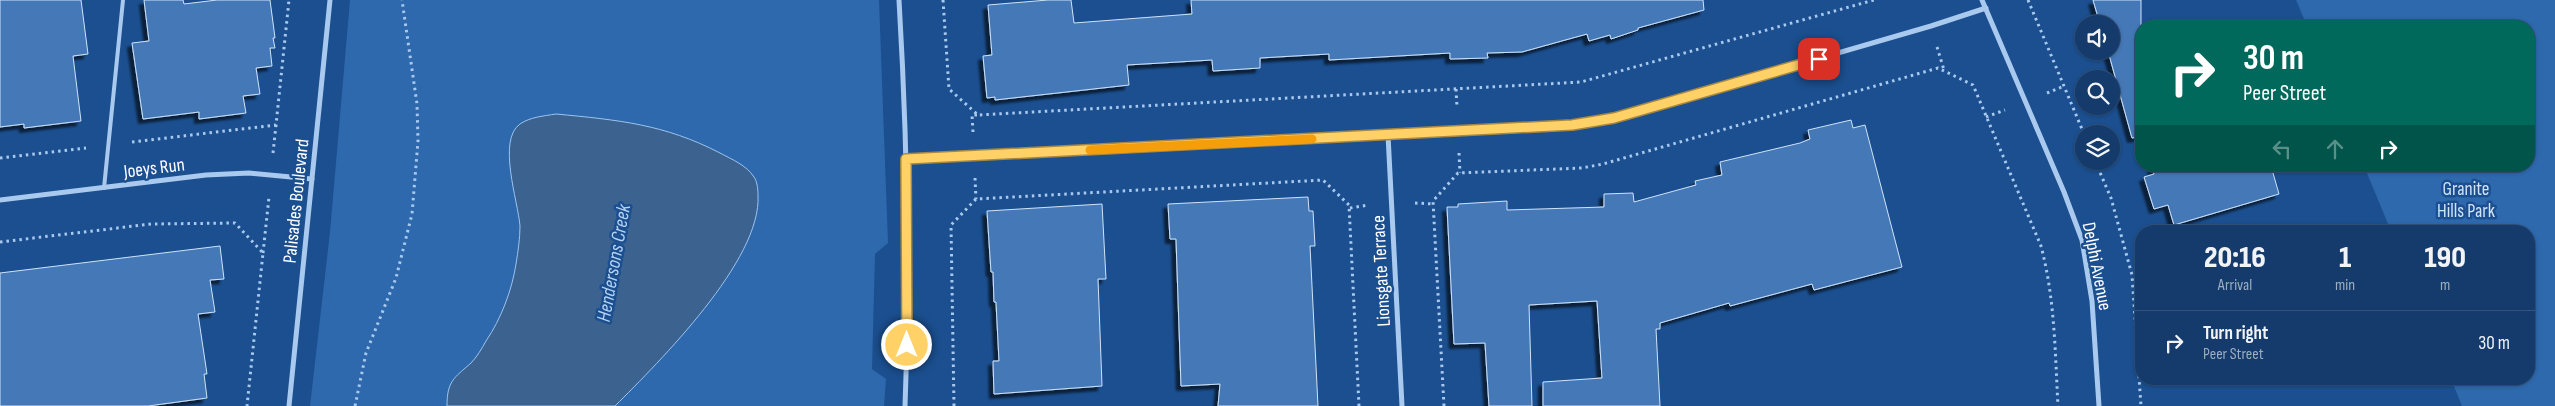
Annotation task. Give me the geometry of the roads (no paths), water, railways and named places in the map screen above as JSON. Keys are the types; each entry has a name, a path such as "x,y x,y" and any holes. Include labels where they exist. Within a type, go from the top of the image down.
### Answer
{"street":[{"name":"Palisades Boulevard","path":"289,406 330,0"},
{"path":"899,0 906,159 905,406"},
{"name":"Delphi Avenue","path":"1982,0 2064,192 2082,240 2092,301 2099,406"},
{"path":"906,159 1552,127 1614,118 1922,29 1986,8"},
{"name":"Lionsgate Terrace","path":"1388,135 1402,406"},
{"name":"Joeys Run","path":"0,200 206,176 250,173 312,179"}],"lane":[{"path":"104,188 123,0"}],"water":[{"name":"Hendersons Creek","path":"556,114 620,121 660,129 699,143 734,161 747,169 756,181 758,195 755,221 744,249 726,279 681,337 615,406 447,406 450,385 475,358 496,323 509,294 514,274 520,226 509,157 513,132 520,124 528,120"}],"park label":[{"name":"Granite Hills Park","path":"2466,199"}]}
